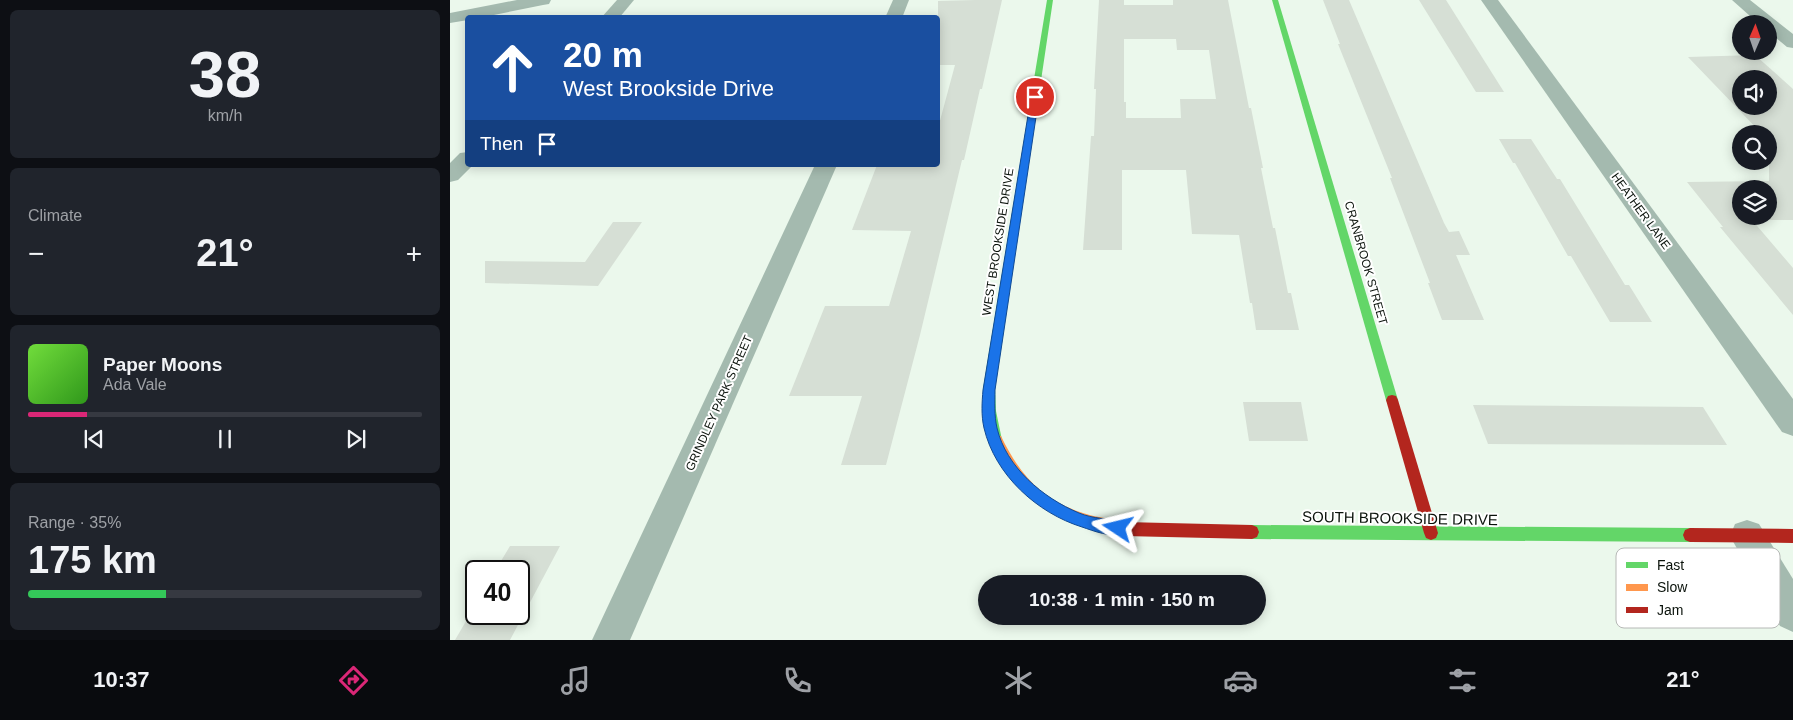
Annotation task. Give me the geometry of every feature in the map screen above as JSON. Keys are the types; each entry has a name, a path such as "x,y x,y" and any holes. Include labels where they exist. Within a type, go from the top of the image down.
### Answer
{"street":[{"path":"466,15 543,0"},
{"path":"612,15 626,0"},
{"path":"894,15 901,0"},
{"name":"WEST BROOKSIDE DRIVE","path":"1020,480 1007,466 997,447 989,418 989,390 1050,0"},
{"name":"CRANBROOK STREET","path":"1275,0 1431,533"},
{"name":"HEATHER LANE","path":"1489,0 1793,423"},
{"path":"1740,0 1793,43"},
{"path":"450,18 465,15"},
{"path":"450,175 465,161"},
{"name":"GRINDLEY PARK STREET","path":"611,640 825,167"},
{"name":"SOUTH BROOKSIDE DRIVE","path":"1020,480 1033,494 1053,507 1076,518 1100,526 1127,530 1793,536"},
{"path":"1747,536 1754,548"},
{"path":"1780,591 1793,613"}],"building":[{"path":"1002,0 982,89 980,89 964,160 962,160 920,335 886,465 841,465 862,396 789,396 825,306 889,306 911,231 852,230 876,167 940,167 940,121 955,65 940,65 940,15 938,15 938,1"},
{"path":"1099,0 1124,0 1124,5 1173,5 1173,0 1228,0 1263,168 1261,168 1273,228 1275,228 1288,293 1291,293 1299,330 1256,330 1239,235 1192,234 1186,170 1122,170 1122,250 1083,250 1091,136 1094,136 1096,89 1094,89","holes":["1124,39 1176,39 1177,50 1209,50 1216,99 1180,99 1181,118 1126,118 1126,102 1124,102"]},
{"path":"1323,0 1349,0 1444,223 1449,232 1459,231 1470,255 1456,255 1484,320 1442,320 1390,178 1392,178 1338,44 1340,44"},
{"path":"1419,0 1446,0 1504,92 1476,92"},
{"path":"1732,56 1732,60 1761,60 1772,70 1732,70 1732,103 1688,57"},
{"path":"1777,75 1793,89 1793,220 1777,220 1777,180 1769,180 1769,170 1777,170 1777,125 1753,125 1744,115 1777,115"},
{"path":"1499,139 1531,139 1557,179 1560,179 1625,285 1629,285 1652,322 1610,322 1571,256 1568,256 1515,163 1513,163"},
{"path":"1732,181 1732,225 1756,225 1793,268 1793,315 1720,227 1723,227 1687,182"},
{"path":"613,222 642,222 598,286 485,283 485,261 585,262"},
{"path":"1243,402 1301,402 1308,441 1249,441"},
{"path":"1473,405 1703,407 1727,445 1488,444"},
{"path":"510,546 560,546 530,602 530,560 502,560"},
{"path":"465,623 465,625 518,625 510,640 455,640"}],"traffic: fast":[{"path":"996,440 990,411 989,389 1050,0"},
{"path":"1275,0 1392,400"},
{"path":"1252,532 1690,535"}],"traffic: slow":[{"path":"996,440 1005,460 1017,477 1046,503 1083,520 1124,529"}],"traffic: jam":[{"path":"1392,400 1431,533"},
{"path":"1124,529 1252,532"},
{"path":"1690,535 1793,536"}],"route":[{"path":"1035,97 989,390 988,409 991,428 997,447 1007,466 1033,494 1053,507 1076,518 1100,526 1118,528"}]}
